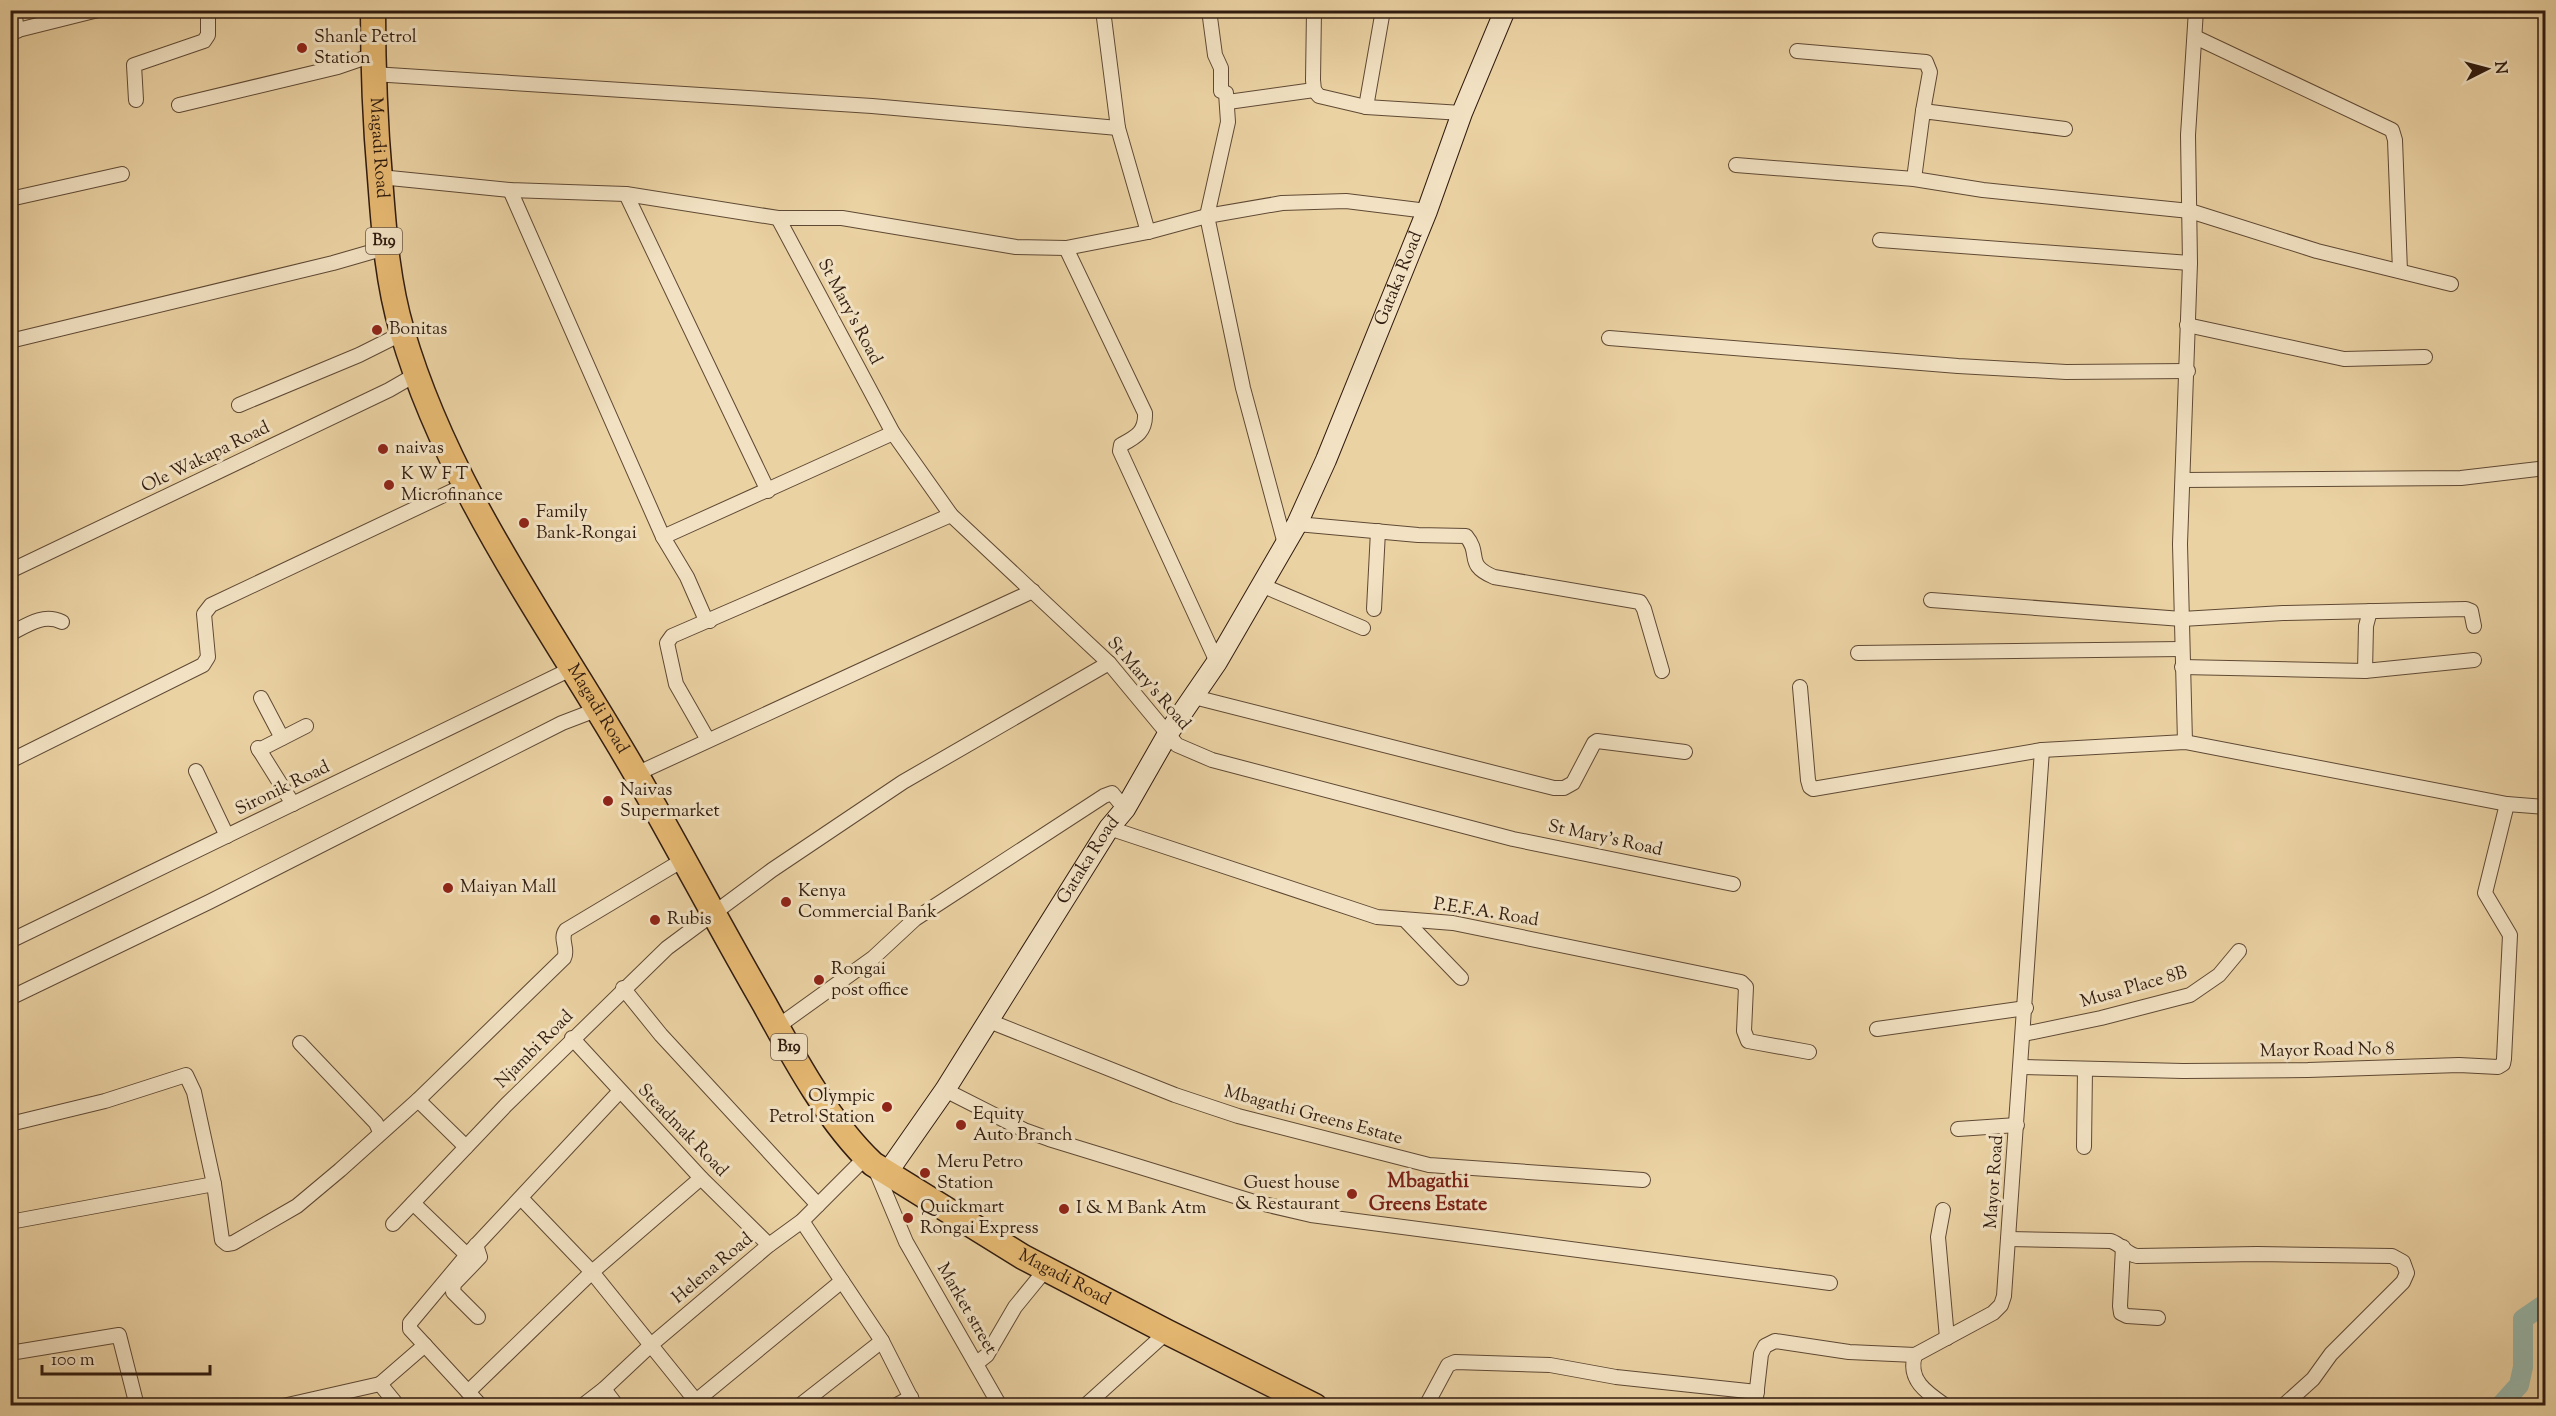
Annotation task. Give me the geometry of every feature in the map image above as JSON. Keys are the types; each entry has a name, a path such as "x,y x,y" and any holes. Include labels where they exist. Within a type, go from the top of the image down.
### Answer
{"highway":[{"name":"Magadi Road","path":"373,10 373,64 385,248 392,292 416,375 465,485 571,669 636,774 777,1027 835,1121 853,1145 875,1165 1046,1269 1315,1406"}],"street":[{"path":"14,10 14,32 98,10"},
{"path":"136,100 134,65 204,41 208,35 208,10"},
{"path":"1103,10 1118,128 1148,232"},
{"path":"1209,10 1215,55 1221,68 1221,91 1226,93 1228,102 1228,122 1208,216 1243,388 1285,544"},
{"path":"1314,10 1314,90 1319,96 1366,106 1462,113"},
{"path":"1366,106 1383,10"},
{"name":"Gataka Road","path":"875,1165 945,1090 1109,828 1125,809 1169,732 1217,662 1297,524 1326,460 1427,211 1462,113 1505,10"},
{"path":"2185,742 2182,619 2183,480 2190,263 2188,135 2196,10"},
{"path":"2195,37 2392,130 2395,140 2400,271"},
{"path":"1797,51 1926,62 1930,72 1914,179"},
{"path":"179,105 338,67 373,64 1118,128"},
{"path":"1228,102 1314,90"},
{"path":"1923,111 2066,129"},
{"path":"1736,165 1914,179 1983,190 2190,211 2317,251 2451,284"},
{"path":"10,199 122,174"},
{"path":"380,177 510,190 626,194 778,218 842,218 1016,247 1066,248 1148,232 1208,216 1282,203 1346,201 1427,211"},
{"path":"510,190 663,537 687,578 705,618 710,621"},
{"path":"626,194 768,491"},
{"name":"St Mary's Road","path":"778,218 893,433 951,515 1109,663 1169,732 1177,745 1224,763 1512,839 1733,884"},
{"path":"1880,240 2190,263"},
{"path":"10,341 269,279 385,248"},
{"path":"1066,248 1145,413 1146,424 1140,435 1121,445 1120,450 1217,662"},
{"path":"2187,325 2344,359 2425,357"},
{"path":"239,405 359,355 403,333"},
{"path":"1609,338 1958,366 2066,372 2188,371"},
{"name":"Ole Wakapa Road","path":"10,571 416,375"},
{"path":"663,537 893,433"},
{"path":"2183,480 2461,478 2546,468"},
{"path":"10,760 203,665 208,657 204,614 211,605 465,485"},
{"path":"708,740 676,684 667,642 672,636 951,515"},
{"path":"1297,524 1466,536 1472,543 1474,563 1480,571 1494,577 1640,602 1662,671"},
{"path":"1374,609 1378,531"},
{"path":"1262,585 1363,628"},
{"path":"636,774 1033,591"},
{"path":"1931,600 2182,619 2466,609 2471,613 2474,626"},
{"path":"2365,670 2366,627 2370,611"},
{"path":"10,634 38,619 55,619 62,622"},
{"path":"1858,653 2182,649"},
{"path":"2182,667 2365,670 2474,660"},
{"name":"Njambi Road","path":"393,1224 572,1038 667,948 712,913 903,782 1109,663"},
{"name":"Sironik Road","path":"10,941 571,669"},
{"path":"1800,687 1808,780 1813,789 2042,750 2185,742 2507,804 2546,807"},
{"path":"1194,697 1554,788 1564,788 1573,783 1597,741 1685,752"},
{"path":"261,698 282,738"},
{"path":"10,998 209,902 562,723 596,710"},
{"path":"293,804 259,749 306,726"},
{"name":"Mayor Road","path":"1915,1355 1993,1313 2001,1305 2004,1296 2022,1067 2042,750"},
{"path":"195,771 227,837"},
{"path":"777,1027 873,958 915,919 1104,796 1112,793 1125,809"},
{"name":"Mayor Road No 8","path":"2022,1067 2308,1070 2459,1065 2498,1067 2503,1064 2504,1059 2510,934 2484,893 2507,804"},
{"name":"P.E.F.A. Road","path":"1109,828 1377,917 1454,923 1741,982 1746,987 1744,1031 1748,1041 1809,1052"},
{"path":"10,1124 105,1101 186,1075 194,1092 214,1185 222,1240 227,1244 233,1243 297,1206 418,1100 564,958 566,950 563,936 566,930 683,860"},
{"path":"1406,921 1461,978"},
{"name":"Musa Place 8B","path":"2024,1034 2101,1018 2190,995 2219,975 2239,951"},
{"path":"623,988 661,1035 818,1205"},
{"path":"1877,1029 2025,1008"},
{"name":"Mbagathi Greens Estate","path":"989,1021 1175,1095 1238,1116 1429,1165 1643,1180"},
{"name":"Steadmak Road","path":"572,1038 701,1178 769,1245"},
{"path":"300,1043 376,1123 380,1132"},
{"path":"2084,1147 2085,1069"},
{"path":"945,1090 1024,1130 1049,1139 1251,1201 1311,1215 1830,1283"},
{"path":"481,1406 424,1345 410,1326 471,1250 620,1091"},
{"path":"418,1100 466,1147"},
{"path":"1958,1129 2017,1125"},
{"name":"Helena Road","path":"582,1406 769,1245 802,1221 818,1205 875,1165"},
{"name":"Market street","path":"875,1165 906,1242 1000,1406"},
{"path":"468,1392 592,1272 701,1178"},
{"path":"10,1222 214,1185"},
{"path":"521,1198 592,1272 698,1403 842,1281"},
{"path":"413,1203 480,1257 453,1284 453,1292 478,1317"},
{"path":"1943,1210 1938,1237 1947,1338"},
{"path":"802,1221 882,1341 913,1401 895,1406"},
{"path":"2008,1239 2111,1241 2123,1247 2128,1253 2137,1256 2257,1254 2392,1256 2403,1262 2407,1273 2403,1282 2331,1354 2313,1379 2283,1406"},
{"path":"2123,1247 2121,1313 2127,1316 2158,1318"},
{"path":"977,1363 987,1355 1015,1307 1046,1269"},
{"path":"1085,1406 1167,1332"},
{"path":"10,1353 119,1335 137,1406"},
{"path":"800,1406 882,1341"},
{"path":"1426,1406 1448,1365 1455,1362 1551,1365 1756,1399 1761,1354 1764,1346 1775,1341 1849,1352 1915,1355 1912,1372 1924,1391 1946,1406"},
{"path":"283,1406 380,1384 424,1345"},
{"path":"380,1384 398,1406"},
{"path":"604,1389 617,1406"}],"waterway":[{"path":"2500,1406 2519,1385 2523,1367 2523,1319 2542,1306 2546,1306"}],"place":[{"name":"Shanle Petrol Station","path":"302,48"},
{"name":"Bonitas","path":"377,330"},
{"name":"naivas","path":"383,449"},
{"name":"K W F T Microfinance","path":"389,485"},
{"name":"Family Bank-Rongai","path":"524,523"},
{"name":"Naivas Supermarket","path":"608,801"},
{"name":"Maiyan Mall","path":"448,888"},
{"name":"Kenya Commercial Bank","path":"786,902"},
{"name":"Rubis","path":"655,920"},
{"name":"Rongai post office","path":"819,980"},
{"name":"Olympic Petrol Station","path":"887,1107"},
{"name":"Equity Auto Branch","path":"961,1125"},
{"name":"Meru Petro Station","path":"925,1173"},
{"name":"Guest house & Restaurant","path":"1352,1194"},
{"name":"I & M Bank Atm","path":"1064,1209"},
{"name":"Quickmart Rongai Express","path":"908,1218"}],"district":[{"name":"Mbagathi Greens Estate","path":"1428,1194"}]}
